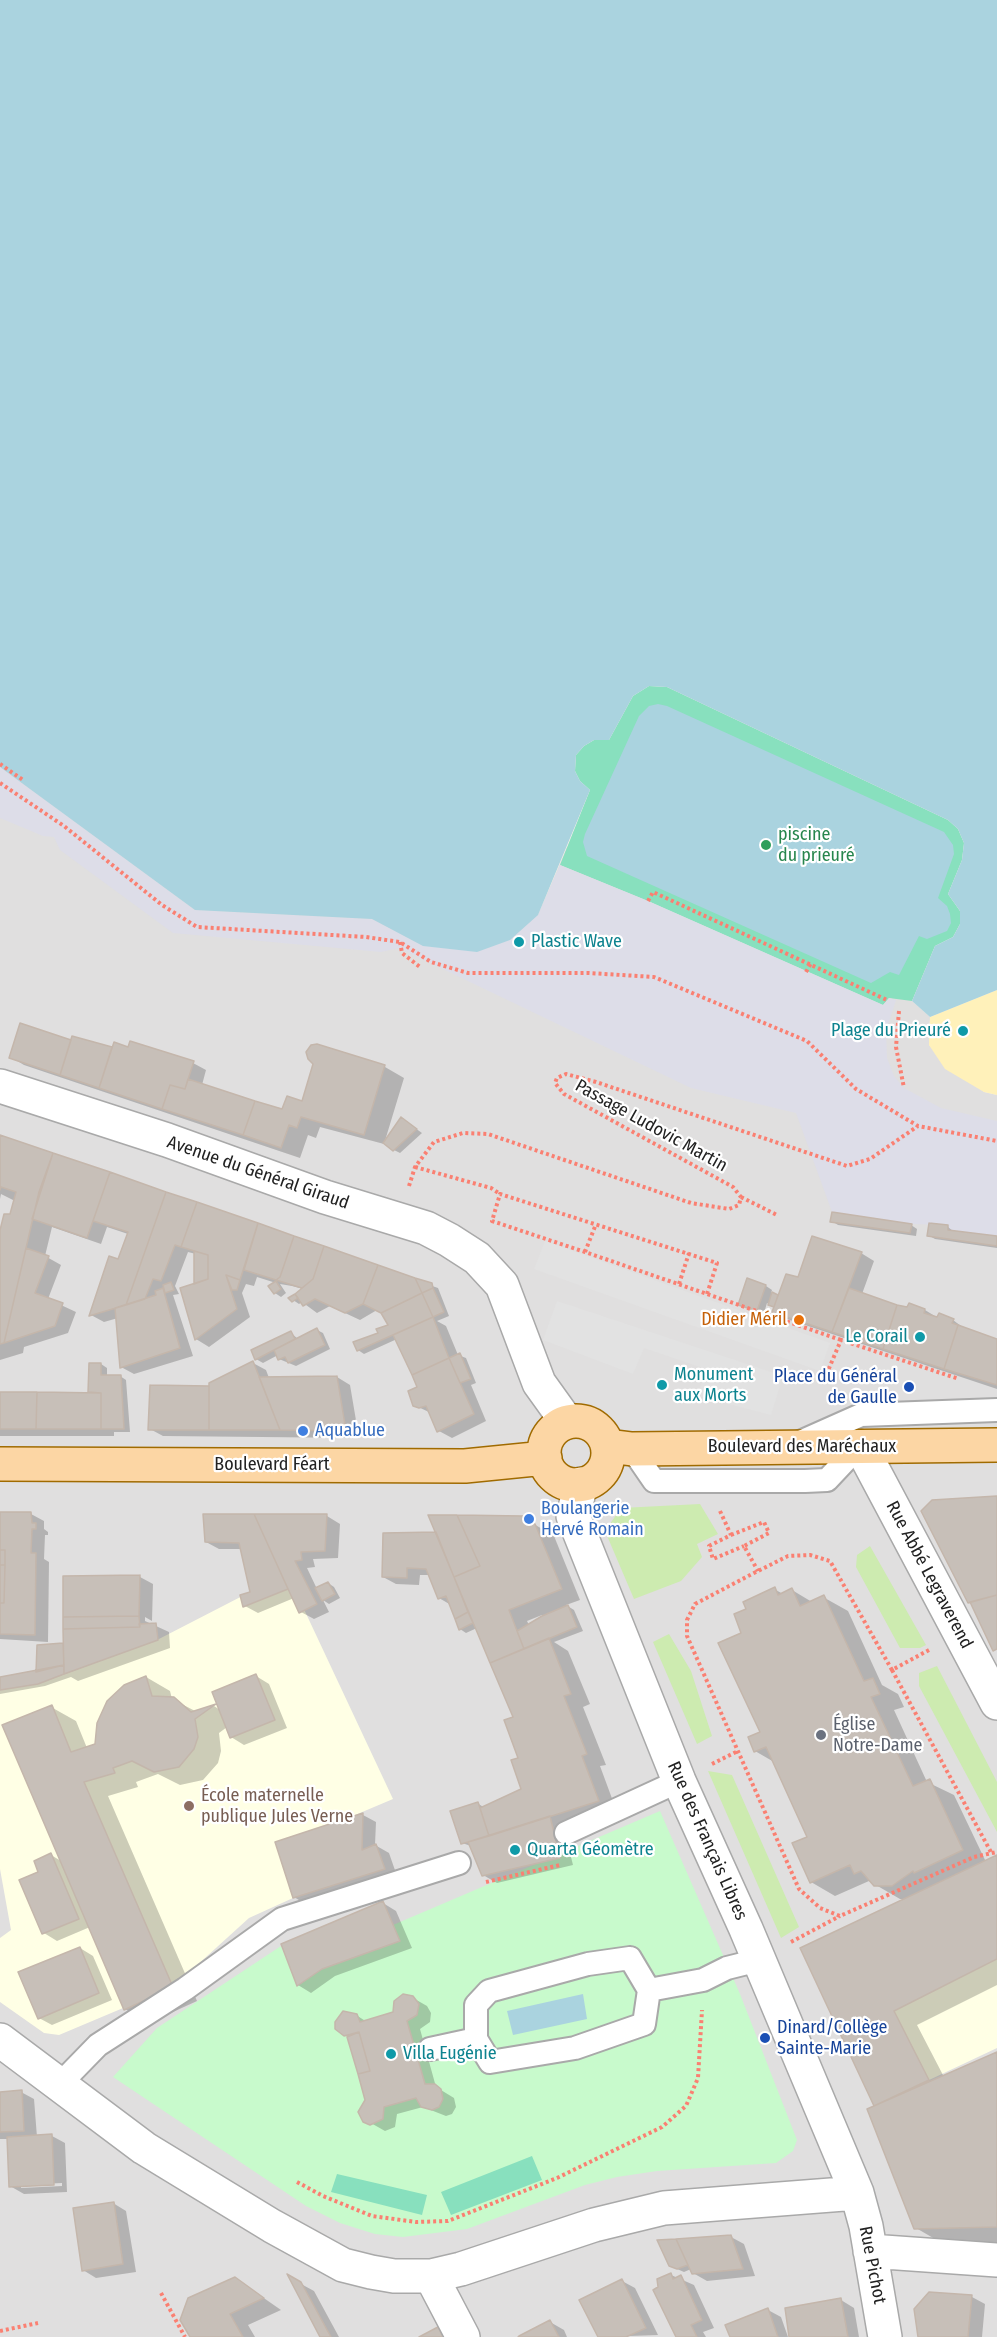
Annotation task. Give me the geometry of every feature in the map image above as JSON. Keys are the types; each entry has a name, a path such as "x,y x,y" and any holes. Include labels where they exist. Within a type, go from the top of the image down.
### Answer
{"main road":[{"path":"577,1420 597,1428 620,1448 599,1475 580,1484 571,1484 554,1476 544,1458 544,1449 552,1432 567,1422 577,1420"},
{"name":"Boulevard des Maréchaux","path":"620,1448 997,1445"},
{"name":"Boulevard Féart","path":"0,1464 465,1466 544,1458"}],"street":[{"name":"Avenue du Général Giraud","path":"0,1086 167,1140 325,1197 426,1228 477,1258 502,1285 538,1383 567,1422"},
{"name":"Rue Abbé Legraverend","path":"859,1447 997,1703"},
{"name":"Rue des Français Libres","path":"580,1484 573,1516 680,1781 759,1960 857,2193"},
{"path":"0,2040 144,2148 272,2226 343,2265 394,2276 431,2276 461,2269 594,2224 664,2208 857,2193"},
{"name":"Rue Pichot","path":"857,2193 885,2337"},
{"path":"870,2251 997,2260"},
{"path":"431,2276 463,2337"}],"lane":[{"path":"791,1446 861,1415 997,1410"},
{"path":"620,1448 654,1481 805,1481 827,1480 859,1447"},
{"path":"566,1833 680,1781"},
{"path":"60,2085 98,2046 185,1989 282,1919 459,1863"},
{"path":"630,1958 649,1990 644,2024 575,2048 490,2062 476,2038 476,2005 489,1991 588,1964 630,1958"},
{"path":"649,1990 703,1980 727,1968 759,1960"},
{"path":"430,2049 476,2038"}],"path":[{"path":"0,764 23,780"},
{"path":"0,783 64,826 162,905 197,927 366,937 400,942 431,962 468,973 589,973 654,977 807,1041 856,1089 918,1126 997,1141"},
{"path":"648,901 652,892 888,1000"},
{"path":"400,942 402,953 420,967"},
{"path":"806,972 811,963"},
{"path":"899,1011 896,1047 904,1088"},
{"name":"Passage Ludovic Martin","path":"741,1197 733,1186 564,1094 555,1083 557,1078 566,1074 596,1082 847,1166 870,1159 918,1126"},
{"path":"408,1190 415,1167 434,1142 463,1133 488,1134 691,1203 729,1209 739,1205 741,1197 777,1215"},
{"path":"415,1167 491,1188 500,1194 717,1263 706,1294"},
{"path":"500,1194 492,1221 968,1382"},
{"path":"585,1252 596,1224"},
{"path":"679,1284 689,1253"},
{"path":"824,1380 841,1340"},
{"path":"720,1513 731,1535"},
{"path":"764,1522 769,1533 744,1546 714,1558 709,1546 764,1522"},
{"path":"744,1546 758,1571"},
{"path":"759,1960 840,1916 974,1857 995,1853 830,1562 810,1555 788,1556 695,1604 687,1620 687,1636 799,1889 820,1908 840,1916"},
{"path":"892,1670 923,1653"},
{"path":"459,1863 471,1885 576,1861 566,1833"},
{"path":"297,2182 323,2196 372,2216 416,2223 448,2221 605,2157 662,2127 686,2106 698,2078 703,1980"},
{"path":"161,2293 185,2337"},
{"path":"0,2331 38,2323"}],"shaded area":[{"path":"0,767 538,915 567,847 912,1001 930,1017 929,1045 984,1092 997,1095 997,2337 0,2337"},
{"path":"0,767 195,910 372,919 424,946 538,915 560,865 648,901 883,1005 889,998 896,1000 886,1031 887,1058 894,1076 904,1088 941,1108 997,1121 997,1236 948,1230 948,1225 912,1224 832,1212 796,1113 691,1088 399,948 381,952 173,933 60,850 54,837 43,836 0,818"},
{"path":"545,1241 830,1343 820,1371 534,1269"},
{"path":"557,1301 783,1376 771,1415 698,1396 706,1369 644,1348 633,1374 543,1340"},
{"name":"École maternelle publique Jules Verne","path":"287,1573 393,1799 277,1848 293,1898 249,1918 173,1987 59,2035 44,2033 0,2002 0,1938 11,1930 0,1869 0,1690 38,1684 157,1640"},
{"path":"997,1855 997,2048 874,2106 800,1948"}],"green space":[{"name":"piscine du prieuré","path":"649,686 667,687 948,820 958,829 964,843 962,860 948,894 960,911 960,924 953,937 935,946 912,1001 889,998 883,1005 648,901 560,865 590,790 580,781 575,771 576,755 594,740 609,740 633,696"},
{"path":"700,1504 718,1534 697,1544 702,1557 681,1581 634,1599 605,1531 621,1508"},
{"path":"870,1546 926,1645 920,1648 900,1648 856,1567 857,1555"},
{"path":"669,1634 691,1671 712,1736 697,1744 653,1642"},
{"path":"937,1666 997,1782 997,1832 919,1686 919,1673"},
{"path":"708,1771 732,1775 799,1927 781,1938"},
{"path":"660,1811 740,1994 797,2140 793,2151 776,2163 657,2171 617,2177 585,2185 467,2229 403,2237 375,2234 340,2223 306,2206 113,2077 157,2028 281,1946 297,1986 322,1969 399,1940 393,1925"},
{"path":"532,2156 542,2180 451,2215 441,2192"},
{"path":"337,2174 427,2195 422,2215 331,2192"}],"sand":[{"name":"Plage du Prieuré","path":"997,990 997,1095 984,1092 945,1069 929,1045 930,1017"}],"water":[{"path":"0,0 997,0 997,990 930,1017 912,1001 935,946 953,937 960,924 960,911 948,894 962,860 964,843 958,829 948,820 667,687 649,686 633,696 609,740 594,740 576,755 575,771 580,781 590,790 538,915 510,940 477,952 423,946 372,919 195,910 0,767"},
{"name":"piscine du prieuré","path":"658,704 667,706 944,832 953,845 954,854 938,898 947,906 950,914 951,923 947,931 927,939 919,936 899,975 890,972 871,983 587,856 583,842 585,834 639,716 649,706"},
{"path":"583,1994 587,2019 513,2035 507,2011"}],"building":[{"path":"20,1023 71,1040 60,1075 9,1058"},
{"path":"72,1036 112,1047 99,1088 60,1075"},
{"path":"130,1041 194,1061 185,1089 170,1085 162,1109 99,1088 114,1042 128,1047"},
{"path":"317,1044 385,1065 364,1135 301,1117 297,1128 289,1125 281,1148 243,1135 255,1101 282,1109 287,1096 302,1101 313,1064 306,1052 311,1045"},
{"path":"188,1079 255,1101 243,1135 162,1109 170,1085 185,1089"},
{"path":"401,1117 417,1129 393,1151 383,1143"},
{"path":"0,1135 53,1153 39,1192 4,1343 0,1344 0,1230 4,1214 10,1214 16,1192 1,1187 0,1190"},
{"path":"53,1153 110,1172 87,1238 32,1219"},
{"path":"110,1172 166,1192 126,1305 89,1316 109,1256 118,1259 128,1232 93,1221"},
{"path":"166,1192 197,1202 181,1247 175,1245 161,1281 153,1279 145,1299 126,1305"},
{"path":"197,1202 258,1223 240,1280 226,1275 237,1309 195,1340 180,1288 208,1279 208,1255 181,1247"},
{"path":"832,1212 912,1224 910,1233 830,1222"},
{"path":"258,1223 294,1236 280,1277 276,1280 244,1270"},
{"path":"929,1223 948,1225 948,1230 997,1236 997,1246 927,1236"},
{"path":"294,1236 324,1246 313,1279 302,1288 276,1280 280,1277"},
{"path":"812,1236 862,1252 832,1332 772,1312 786,1274 798,1277"},
{"path":"324,1246 378,1265 363,1304 345,1313 315,1299 303,1306 295,1294 313,1279"},
{"path":"26,1248 49,1256 35,1293 63,1303 55,1326 4,1343"},
{"path":"194,1251 208,1255 208,1279 194,1284"},
{"path":"378,1265 415,1278 422,1293 381,1313 363,1304"},
{"path":"226,1275 240,1280 237,1290 232,1290"},
{"path":"415,1278 432,1283 433,1288 422,1293"},
{"path":"747,1278 766,1285 757,1311 738,1305"},
{"path":"276,1281 281,1289 274,1294 268,1286"},
{"path":"171,1282 174,1290 165,1293 163,1285"},
{"path":"163,1288 180,1348 120,1368 115,1308 156,1295 155,1291"},
{"path":"433,1288 444,1312 433,1317 422,1293"},
{"path":"849,1288 897,1305 883,1349 832,1332"},
{"path":"772,1292 778,1295 774,1307 768,1305"},
{"path":"422,1293 433,1317 357,1351 353,1342 378,1333 376,1329 388,1325 381,1313"},
{"path":"295,1294 298,1298 292,1302 288,1298"},
{"name":"Le Corail","path":"909,1303 925,1309 924,1313 937,1317 939,1313 954,1319 952,1323 958,1325 944,1369 883,1349 897,1305 907,1307"},
{"path":"433,1317 449,1358 412,1375 393,1335"},
{"path":"958,1325 997,1339 997,1385 944,1369"},
{"path":"317,1328 325,1345 288,1363 285,1357 278,1360 274,1350"},
{"path":"291,1331 295,1339 255,1360 251,1350"},
{"path":"460,1353 471,1379 460,1383 449,1358"},
{"path":"449,1358 474,1414 437,1432 426,1406 419,1408 413,1406 408,1391 417,1387 412,1375"},
{"path":"253,1361 280,1430 209,1430 209,1383"},
{"path":"89,1363 101,1363 101,1375 121,1375 124,1429 101,1429 101,1393 88,1392"},
{"path":"337,1376 346,1431 280,1430 259,1377"},
{"path":"150,1385 209,1386 209,1430 148,1430"},
{"path":"0,1392 37,1392 36,1429 0,1429"},
{"path":"37,1392 101,1393 101,1429 36,1429"},
{"path":"997,1496 997,1595 968,1603 921,1511 932,1500"},
{"path":"0,1512 31,1512 32,1523 36,1523 36,1529 32,1529 31,1553 36,1553 35,1635 0,1634 0,1603 4,1603 5,1550 0,1550"},
{"path":"203,1514 254,1514 288,1589 243,1607 240,1595 250,1592 239,1543 205,1542"},
{"path":"254,1514 327,1514 325,1551 301,1552 302,1560 295,1561 317,1604 299,1613"},
{"path":"428,1515 457,1515 480,1566 454,1577"},
{"path":"457,1515 523,1516 529,1519 535,1524 562,1589 509,1610 524,1649 490,1663 454,1577 480,1566"},
{"path":"436,1532 468,1612 455,1619 446,1596 438,1599 426,1569 407,1568 407,1578 382,1577 383,1533"},
{"path":"0,1550 5,1550 5,1565 0,1565"},
{"path":"0,1565 5,1565 4,1603 0,1603"},
{"path":"140,1575 139,1616 63,1617 63,1576"},
{"path":"328,1582 335,1594 322,1601 315,1588"},
{"name":"Église Notre-Dame","path":"775,1587 778,1595 792,1588 800,1606 824,1595 864,1681 873,1678 880,1694 871,1697 913,1786 930,1779 963,1850 914,1873 913,1871 892,1886 874,1886 861,1871 854,1874 850,1865 810,1883 792,1843 807,1837 766,1747 754,1752 748,1737 760,1732 718,1643 741,1633 734,1614 746,1609 743,1602"},
{"path":"997,1595 997,1649 993,1651 970,1602"},
{"path":"568,1605 577,1627 524,1649 517,1631 542,1616"},
{"path":"468,1612 473,1623 459,1630 455,1619"},
{"path":"139,1616 140,1627 63,1629 63,1617"},
{"path":"156,1623 158,1640 64,1674 63,1629 140,1627 139,1624"},
{"path":"549,1638 571,1694 564,1696 587,1754 582,1756 599,1801 489,1836 480,1808 521,1789 511,1760 518,1758 504,1720 513,1717 490,1663"},
{"path":"63,1643 64,1665 36,1672 37,1645"},
{"path":"64,1665 64,1674 38,1684 0,1690 0,1677"},
{"path":"256,1674 275,1720 230,1738 212,1692"},
{"path":"146,1676 152,1696 174,1697 191,1712 216,1704 195,1719 198,1737 194,1749 179,1767 154,1772 132,1761 113,1768 115,1773 84,1782 173,1987 124,2010 2,1725 52,1705 71,1752 95,1744 97,1723 107,1701 124,1685"},
{"path":"478,1802 489,1836 461,1844 450,1811"},
{"path":"363,1813 362,1850 376,1844 385,1869 293,1898 275,1842"},
{"name":"Quarta Géomètre","path":"550,1816 560,1858 482,1876 468,1842"},
{"path":"51,1853 79,1919 42,1934 19,1880 38,1872 34,1861"},
{"path":"997,1855 997,1959 894,2011 929,2080 874,2106 800,1948"},
{"path":"383,1901 400,1941 322,1969 297,1986 281,1944"},
{"path":"80,1947 99,1993 38,2019 18,1972"},
{"name":"Villa Eugénie","path":"403,1994 413,1996 419,2004 417,2015 407,2021 425,2084 435,2084 441,2089 443,2099 439,2107 432,2110 421,2107 416,2098 384,2107 383,2119 370,2125 363,2122 358,2112 365,2100 358,2074 370,2071 359,2032 344,2036 335,2029 335,2022 343,2011 357,2014 360,2022 393,2012 394,2001"},
{"path":"359,2032 370,2071 358,2074 347,2037"},
{"path":"997,2052 997,2227 914,2229 867,2109"},
{"path":"22,2090 24,2131 0,2132 0,2092"},
{"path":"52,2134 54,2185 9,2187 7,2137"},
{"path":"114,2202 123,2264 82,2271 73,2208"},
{"path":"731,2235 743,2269 692,2274 676,2239"},
{"path":"676,2239 688,2265 677,2269 669,2266 657,2240"},
{"path":"671,2273 673,2279 681,2275 702,2320 691,2325 697,2337 676,2337 653,2290 658,2287 657,2279"},
{"path":"287,2274 301,2282 331,2337 320,2337"},
{"path":"235,2277 264,2298 230,2314 243,2337 190,2337 180,2320 188,2298"},
{"path":"622,2279 646,2328 626,2337 598,2337 579,2300"},
{"path":"929,2292 972,2295 968,2337 918,2337 914,2309"},
{"path":"841,2298 848,2337 789,2337 785,2308"},
{"path":"768,2308 778,2337 730,2337 725,2325"},
{"path":"550,2320 559,2337 518,2337 519,2336"},
{"path":"438,2327 443,2337 419,2337"}],"place":[{"name":"piscine du prieuré","path":"766,845"},
{"name":"Plastic Wave","path":"519,942"},
{"name":"Plage du Prieuré","path":"963,1031"},
{"name":"Didier Méril","path":"799,1320"},
{"name":"Le Corail","path":"920,1337"},
{"name":"Monument aux Morts","path":"662,1385"},
{"name":"Place du Général de Gaulle","path":"909,1387"},
{"name":"Aquablue","path":"303,1431"},
{"name":"Boulangerie Hervé Romain","path":"529,1519"},
{"name":"Église Notre-Dame","path":"821,1735"},
{"name":"École maternelle publique Jules Verne","path":"189,1806"},
{"name":"Quarta Géomètre","path":"515,1850"},
{"name":"Dinard/Collège Sainte-Marie","path":"765,2038"},
{"name":"Villa Eugénie","path":"391,2054"}]}
